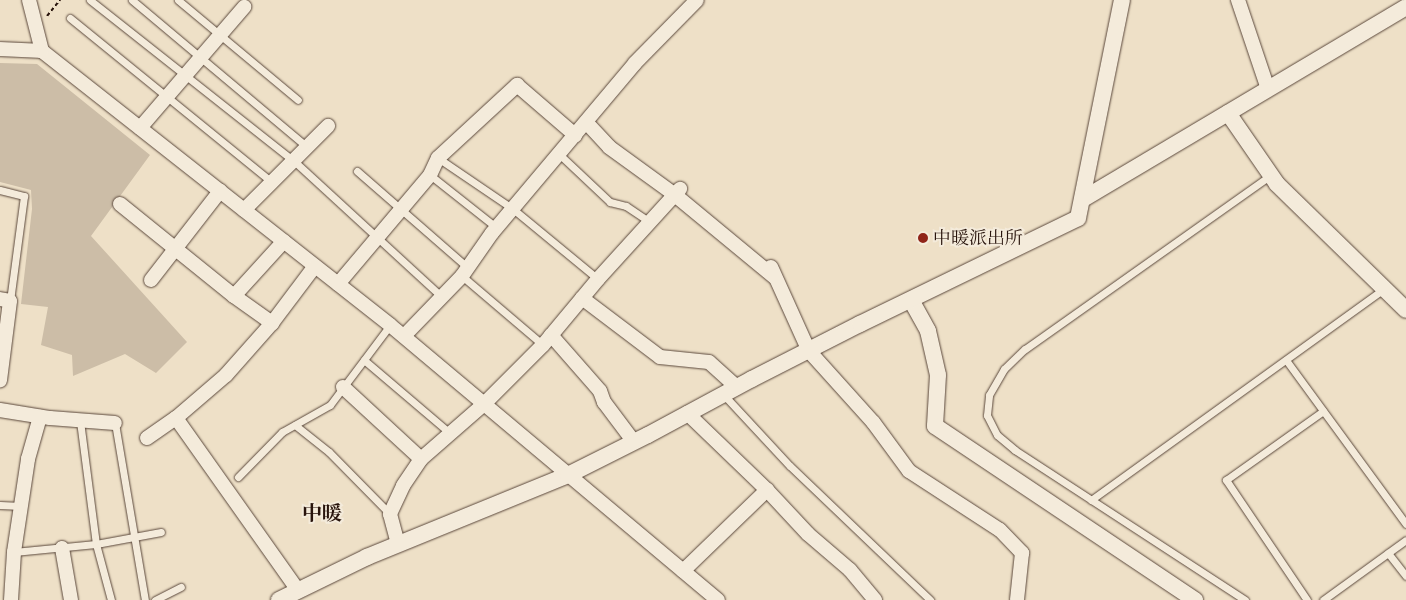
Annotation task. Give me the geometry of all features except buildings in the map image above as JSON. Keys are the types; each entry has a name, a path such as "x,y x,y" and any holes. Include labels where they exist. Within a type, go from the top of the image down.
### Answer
{"street":[{"path":"28,0 42,51"},
{"path":"404,336 465,272 497,228 635,63 697,0"},
{"path":"279,600 398,544 568,475 808,351 1078,218 1122,0"},
{"path":"1238,0 1268,89"},
{"path":"140,128 244,7"},
{"path":"1083,199 1406,7"},
{"path":"0,49 42,51 404,336 718,600"},
{"path":"338,284 430,175 438,158 516,85 575,135"},
{"path":"1228,113 1277,184 1406,310"},
{"path":"586,122 609,147 677,192 773,272 808,351 873,422 908,471 1000,530 1022,553 1017,600"},
{"path":"244,210 328,126"},
{"path":"151,280 220,191"},
{"path":"398,544 390,514 403,486 421,459 484,404 547,340 598,279 677,192"},
{"path":"120,204 234,296 272,323"},
{"path":"234,296 284,241"},
{"path":"147,438 176,418 226,375 272,323 315,266"},
{"path":"582,298 660,357 709,362 730,391"},
{"path":"0,380 5,300"},
{"path":"911,300 928,331 938,375 935,426 1195,600"},
{"path":"547,340 600,391 604,402 634,442"},
{"path":"343,387 421,459"},
{"path":"0,410 40,417 115,423"},
{"path":"687,413 768,490 808,534 850,570 875,600"},
{"path":"11,600 14,552 28,459 40,417"},
{"path":"176,418 298,590"},
{"path":"683,571 768,490"},
{"path":"62,548 71,600"}],"lane":[{"path":"90,0 294,161 442,297"},
{"path":"132,0 307,147"},
{"path":"178,0 298,100"},
{"path":"70,18 272,182"},
{"path":"558,154 610,202 626,206 650,222"},
{"path":"438,158 513,209 598,279"},
{"path":"358,171 465,272 547,340"},
{"path":"430,175 497,228"},
{"path":"1245,600 1015,450 997,435 987,415 989,395 1004,369 1025,349 1271,175"},
{"path":"0,190 24,196 5,300"},
{"path":"1091,500 1385,289"},
{"path":"238,477 282,432 330,405 390,325"},
{"path":"364,360 451,434"},
{"path":"1286,360 1406,524"},
{"path":"730,391 790,466 930,600"},
{"path":"1307,600 1226,480 1323,411"},
{"path":"80,421 96,544 111,600"},
{"path":"115,423 145,600"},
{"path":"295,425 329,452 390,514"},
{"path":"0,505 21,506"},
{"path":"14,552 96,544 162,532"},
{"path":"1323,600 1406,540"},
{"path":"1388,553 1406,576"},
{"path":"155,600 181,587"}],"path":[{"path":"36,28 60,0"}],"shaded area":[{"path":"0,63 37,64 150,155 91,236 187,342 156,373 125,354 73,376 72,355 41,345 48,307 21,304 32,209 31,190 0,182"}],"place":[{"name":"中暖派出所","path":"923,238"}],"district":[{"name":"中暖","path":"322,513"}]}
